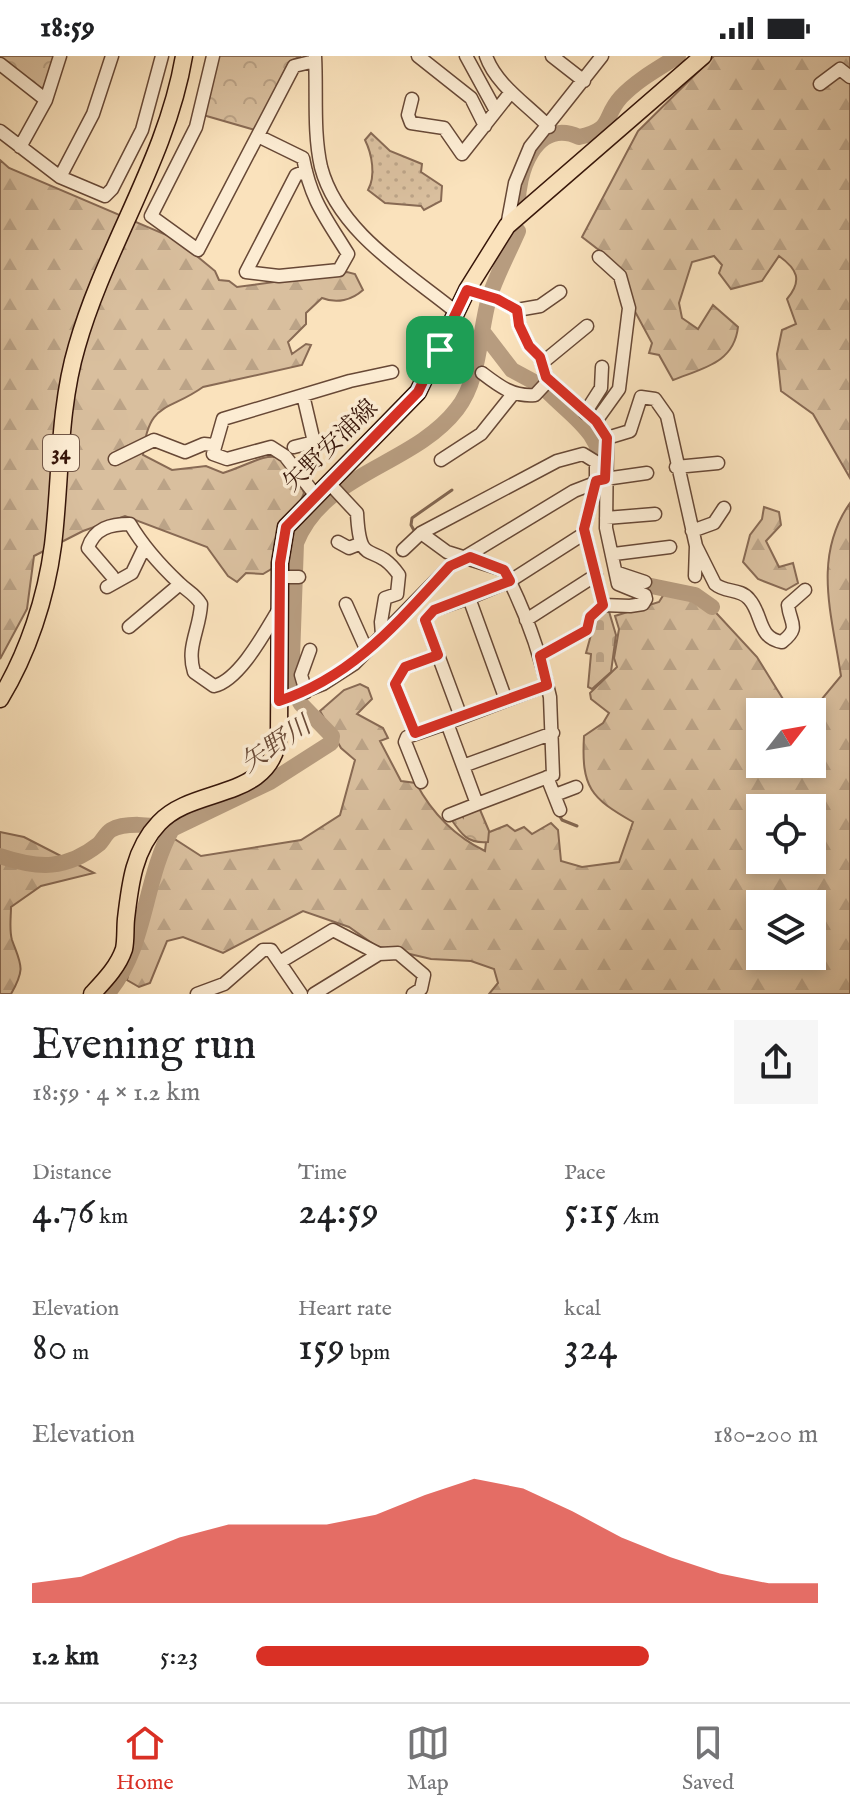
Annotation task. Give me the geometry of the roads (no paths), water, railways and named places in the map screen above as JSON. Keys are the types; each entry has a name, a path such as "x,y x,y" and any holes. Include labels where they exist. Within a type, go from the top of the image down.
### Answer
{"main road":[{"name":"34","path":"0,699 22,656 41,603 52,546 66,402 75,351 90,301 168,120 184,56"},
{"name":"34","path":"130,209 159,168 181,116 195,56"},
{"name":"矢野安浦線","path":"92,994 113,971 124,949 133,872 148,835 173,812 224,794 264,770 277,748 280,577 286,527 418,392 434,365 456,312 475,292 507,226 703,56"}],"street":[{"path":"20,147 46,100 60,56"},
{"path":"60,177 93,114 112,56"},
{"path":"0,131 60,177 105,196 112,189 142,130 162,56"},
{"path":"213,56 196,127 151,216 198,250 260,137 294,66 315,59 320,163 328,189 354,227 456,312"},
{"path":"418,56 471,98 485,126"},
{"path":"466,56 496,111"},
{"path":"486,56 490,67 511,92 549,127"},
{"path":"552,56 584,81"},
{"path":"507,226 523,162 530,147 549,127 602,56"},
{"path":"0,64 46,100"},
{"path":"820,84 840,69 850,77"},
{"path":"412,99 408,115 411,123 444,128 462,154 511,92"},
{"path":"260,137 303,158 306,171 309,190 348,254 339,270 279,276 246,272 296,175 306,171"},
{"path":"596,421 619,389 629,308 620,276 599,257"},
{"path":"475,292 517,310 540,306 560,292"},
{"path":"517,310 529,346 542,363 549,380 596,421 607,438 600,480 585,533 603,605"},
{"path":"542,363 587,326"},
{"path":"585,413 601,388 602,367"},
{"path":"316,496 285,456 271,447 227,459 213,454 227,416 392,372"},
{"path":"482,373 513,394 535,395 549,380"},
{"path":"441,460 481,434 513,394"},
{"path":"294,447 314,442 303,395"},
{"path":"607,438 630,431 641,397 655,399 667,416 696,546 715,584 750,599 763,632 777,642 794,633 796,624 788,605 792,598 805,590"},
{"path":"115,459 154,440 185,452 204,444 214,445"},
{"path":"403,550 418,535 557,461 583,454 596,462 618,576 641,591 646,599 643,604 630,606 603,605 590,617 587,630 540,656"},
{"path":"676,467 718,463"},
{"path":"279,701 306,692 354,664 450,566 600,480 647,473"},
{"path":"329,483 357,513 359,544 369,554 387,557 399,575 397,594 385,598 382,635"},
{"path":"692,531 714,523 724,508"},
{"path":"606,518 655,514"},
{"path":"144,548 132,573 109,581 88,548 95,534 106,527 130,524 144,548 180,584 195,594 201,604 190,645 194,672 214,686 227,680 257,646 279,608"},
{"path":"461,717 425,620 434,610 510,581 585,533"},
{"path":"418,535 447,552 504,570 540,656 553,733 553,775 449,815"},
{"path":"338,542 349,548 359,544"},
{"path":"695,576 696,546"},
{"path":"614,554 670,547"},
{"path":"526,620 596,575"},
{"path":"618,576 645,582"},
{"path":"280,577 299,577"},
{"path":"129,627 180,584"},
{"path":"469,598 506,700"},
{"path":"346,604 367,651"},
{"path":"306,692 301,675 310,650"},
{"path":"415,733 395,684 405,667 438,655"},
{"path":"421,782 405,742 415,733 547,685"},
{"path":"447,723 477,804"},
{"path":"463,766 553,733"},
{"path":"547,777 560,810"},
{"path":"555,795 576,787"},
{"path":"280,962 333,930 379,954"},
{"path":"197,994 224,984 263,950 271,950 301,994"},
{"path":"314,994 379,954 398,953 424,975 419,992"}],"waterway":[{"name":"矢野川","path":"518,209 525,165 540,142 551,135 564,133 579,137 598,130 627,91 678,56"},
{"name":"矢野川","path":"172,829 270,782 331,743 332,736 301,704 291,687 296,543 309,519 327,500 348,484 417,444 439,428 457,409 475,370 489,298 518,231"},
{"path":"482,331 512,370 538,384"},
{"path":"546,390 591,436 601,458 602,472"},
{"path":"416,534 411,525 412,518 452,490"},
{"path":"627,581 695,595 712,607"},
{"path":"558,813 562,820 577,826"},
{"path":"0,856 52,865 87,853 117,827 139,825 167,828"},
{"name":"矢野安浦線","path":"107,994 130,956 155,870 172,829"}]}
